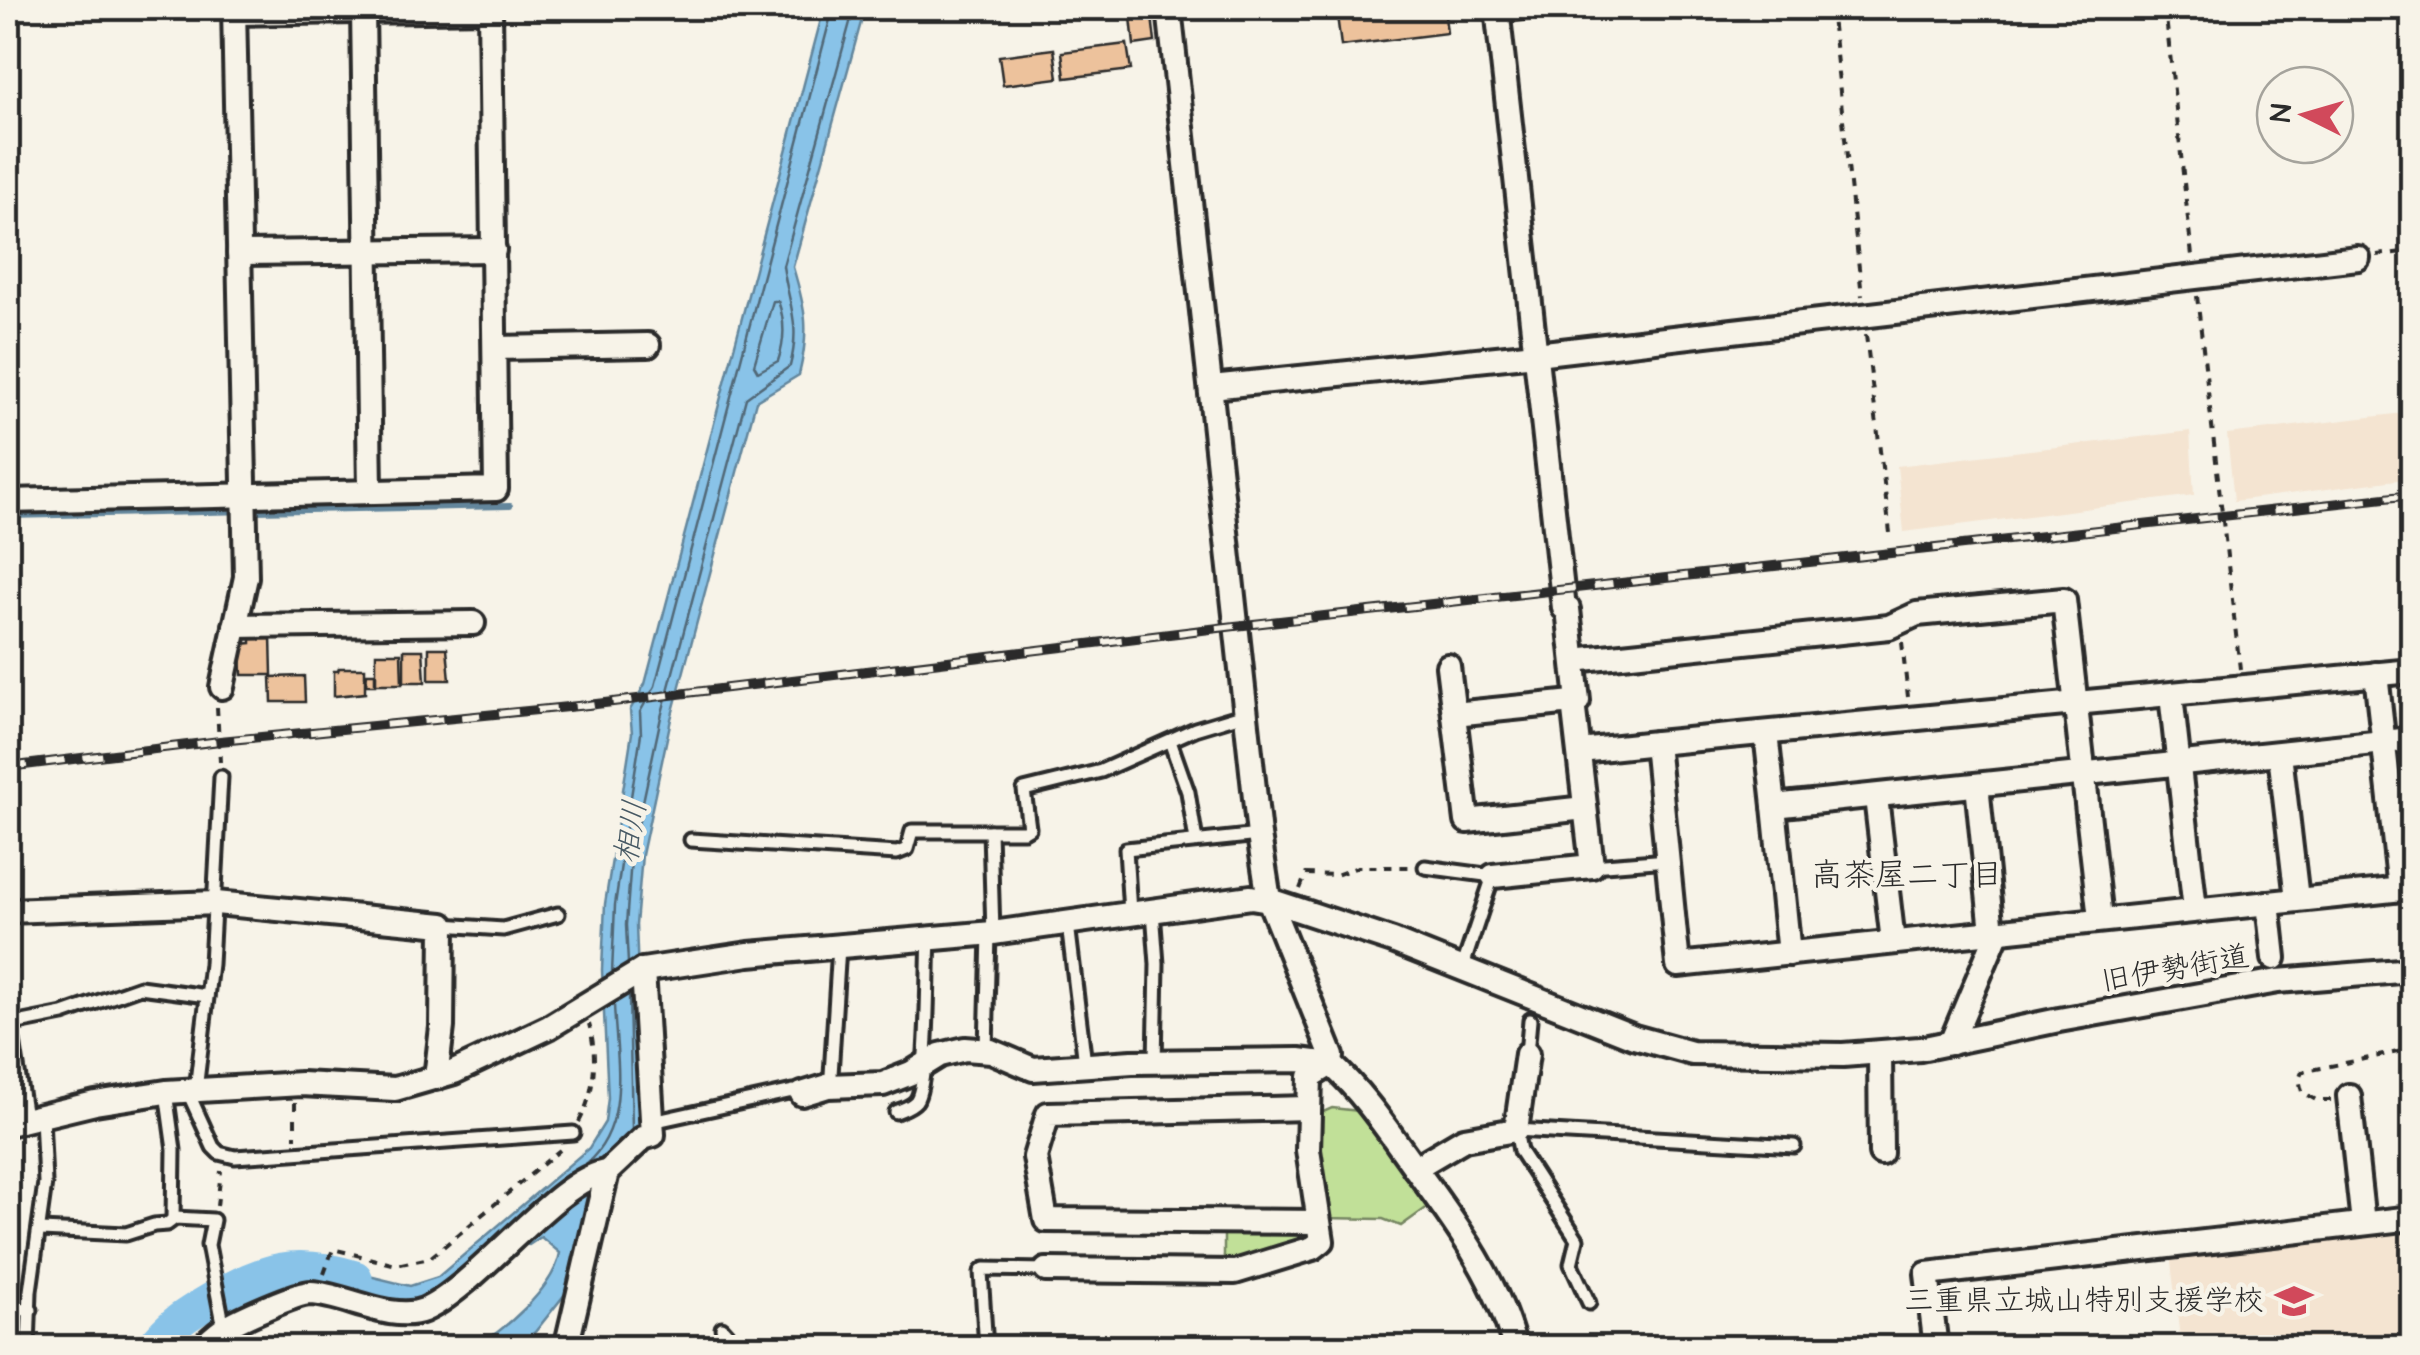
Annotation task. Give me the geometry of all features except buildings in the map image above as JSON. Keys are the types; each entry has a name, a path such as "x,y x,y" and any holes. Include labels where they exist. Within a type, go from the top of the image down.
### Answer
{"street":[{"path":"8,502 224,497 244,505 370,490 496,489 490,8 234,10 238,253 244,505 246,578 222,688"},
{"path":"1169,8 1259,835 1269,900 1332,1056 1331,1064"},
{"path":"1454,714 1578,701 1568,609 1564,608 1497,8"},
{"path":"363,10 370,490"},
{"path":"238,253 494,250"},
{"path":"1211,388 2358,258"},
{"path":"495,348 648,345"},
{"path":"1574,660 1889,628 1918,614 2064,600 2100,919"},
{"path":"235,626 473,623"},
{"path":"1448,666 1466,821 1585,808"},
{"path":"1580,751 2412,671"},
{"path":"1656,743 1678,965 2406,889 2376,674"},
{"path":"2171,695 2195,910"},
{"path":"1493,876 1592,866 1574,702"},
{"path":"1766,733 1789,954"},
{"path":"1774,806 2412,739"},
{"path":"2280,754 2297,900"},
{"path":"1951,1043 1995,931 1977,785"},
{"path":"1876,797 1893,942"},
{"name":"旧伊勢街道","path":"644,970 749,954 1068,924 1251,897 1393,941 1462,969 1531,1009 1692,1053 1880,1053 1951,1043 2276,971 2412,970"},
{"path":"2268,902 2276,971"},
{"path":"8,911 216,903 443,925 442,1026 436,1078"},
{"path":"8,1044 23,1120 183,1091 294,1085 395,1089 436,1078 549,1026 644,970 652,1135 643,1138 607,1172 566,1348"},
{"path":"813,1090 883,1084 954,1051 986,1050 1033,1070 1155,1062 1300,1060 1331,1064 1363,1094 1472,1246 1508,1320 1515,1348"},
{"path":"1880,1053 1880,1153"},
{"path":"1415,1168 1464,1139 1516,1130 1527,1054"},
{"path":"1046,1270 1244,1271 1314,1248 1322,1241 1308,1150 1310,1077 1331,1064"},
{"path":"2349,1096 2363,1224"},
{"path":"1308,1108 1048,1114 1035,1157 1046,1220 1318,1222"},
{"path":"202,1348 224,1328 299,1294 418,1312 444,1300 593,1173 607,1172"},
{"path":"1936,1348 1926,1274 2412,1218"}],"lane":[{"path":"691,840 897,853 907,849 912,831 1028,830 1024,790 1101,771 1170,740 1245,714"},
{"path":"1170,740 1188,792 1196,841"},
{"path":"173,1220 174,1150 183,1091 207,996 216,903 221,777"},
{"path":"986,1050 990,831"},
{"path":"1155,1062 1157,964 1126,849 1259,835"},
{"path":"1592,866 1668,860"},
{"path":"1425,867 1493,876 1462,969"},
{"path":"443,925 503,929 558,914"},
{"path":"1068,924 1085,1064"},
{"path":"896,1112 918,1098 924,1065 929,938"},
{"path":"652,1122 813,1090 832,1075 839,946"},
{"path":"8,1024 63,1014 140,987 207,996"},
{"path":"1527,1054 1531,1009"},
{"path":"183,1091 218,1153 235,1157 573,1133"},
{"path":"23,1120 45,1183 30,1290 28,1348"},
{"path":"1589,1303 1572,1264 1577,1239 1520,1151 1516,1130 1794,1146"},
{"path":"41,1230 126,1234 173,1220 213,1220 208,1244 210,1265 224,1328"},
{"path":"986,1348 981,1272 1046,1270"},
{"path":"8,1309 31,1310"},
{"path":"722,1328 740,1348"}],"path":[{"path":"1831,8 1890,533"},
{"path":"2165,8 2242,688"},
{"path":"2358,258 2412,251"},
{"path":"1900,622 1911,720"},
{"path":"221,777 216,714 222,688"},
{"path":"1294,908 1306,874 1336,875 1358,867 1425,867"},
{"path":"322,1278 333,1249 396,1264 430,1258 564,1147 592,1090 594,1052 586,1004"},
{"path":"2349,1096 2316,1100 2302,1092 2299,1079 2309,1069 2412,1049"},
{"path":"294,1085 296,1152"},
{"path":"213,1220 220,1196 222,1158"}],"shaded area":[{"path":"2412,412 2412,478 2234,501 2227,434"},
{"path":"2190,431 2194,495 1904,532 1897,466"},
{"name":"三重県立城山特別支援学校","path":"2412,1226 2412,1347 2181,1347 2170,1254"}],"green space":[{"path":"1332,1108 1359,1111 1429,1206 1401,1226 1383,1219 1324,1218 1312,1117"},
{"path":"1310,1226 1316,1237 1224,1268 1224,1227"}],"water":[{"path":"824,8 865,8 793,267 805,321 799,375 756,401 671,719 642,855 636,925 644,1128 614,1185 569,1289 535,1332 513,1347 473,1348 513,1320 548,1280 560,1253 541,1237 529,1245 502,1240 428,1298 408,1303 365,1297 306,1278 231,1281 324,1265 410,1286 438,1277 589,1148 605,1122 605,904 632,733 630,710 645,684"}],"waterway":[{"name":"相川","path":"8,516 510,506"},
{"name":"相川","path":"153,1348 188,1314 266,1274 298,1268 355,1278"}],"railway":[{"path":"8,767 220,741 588,705 1235,626 2412,495"}],"place":[{"name":"三重県立城山特別支援学校","path":"2294,1301"}],"district":[{"name":"高茶屋二丁目","path":"1907,875"}]}
